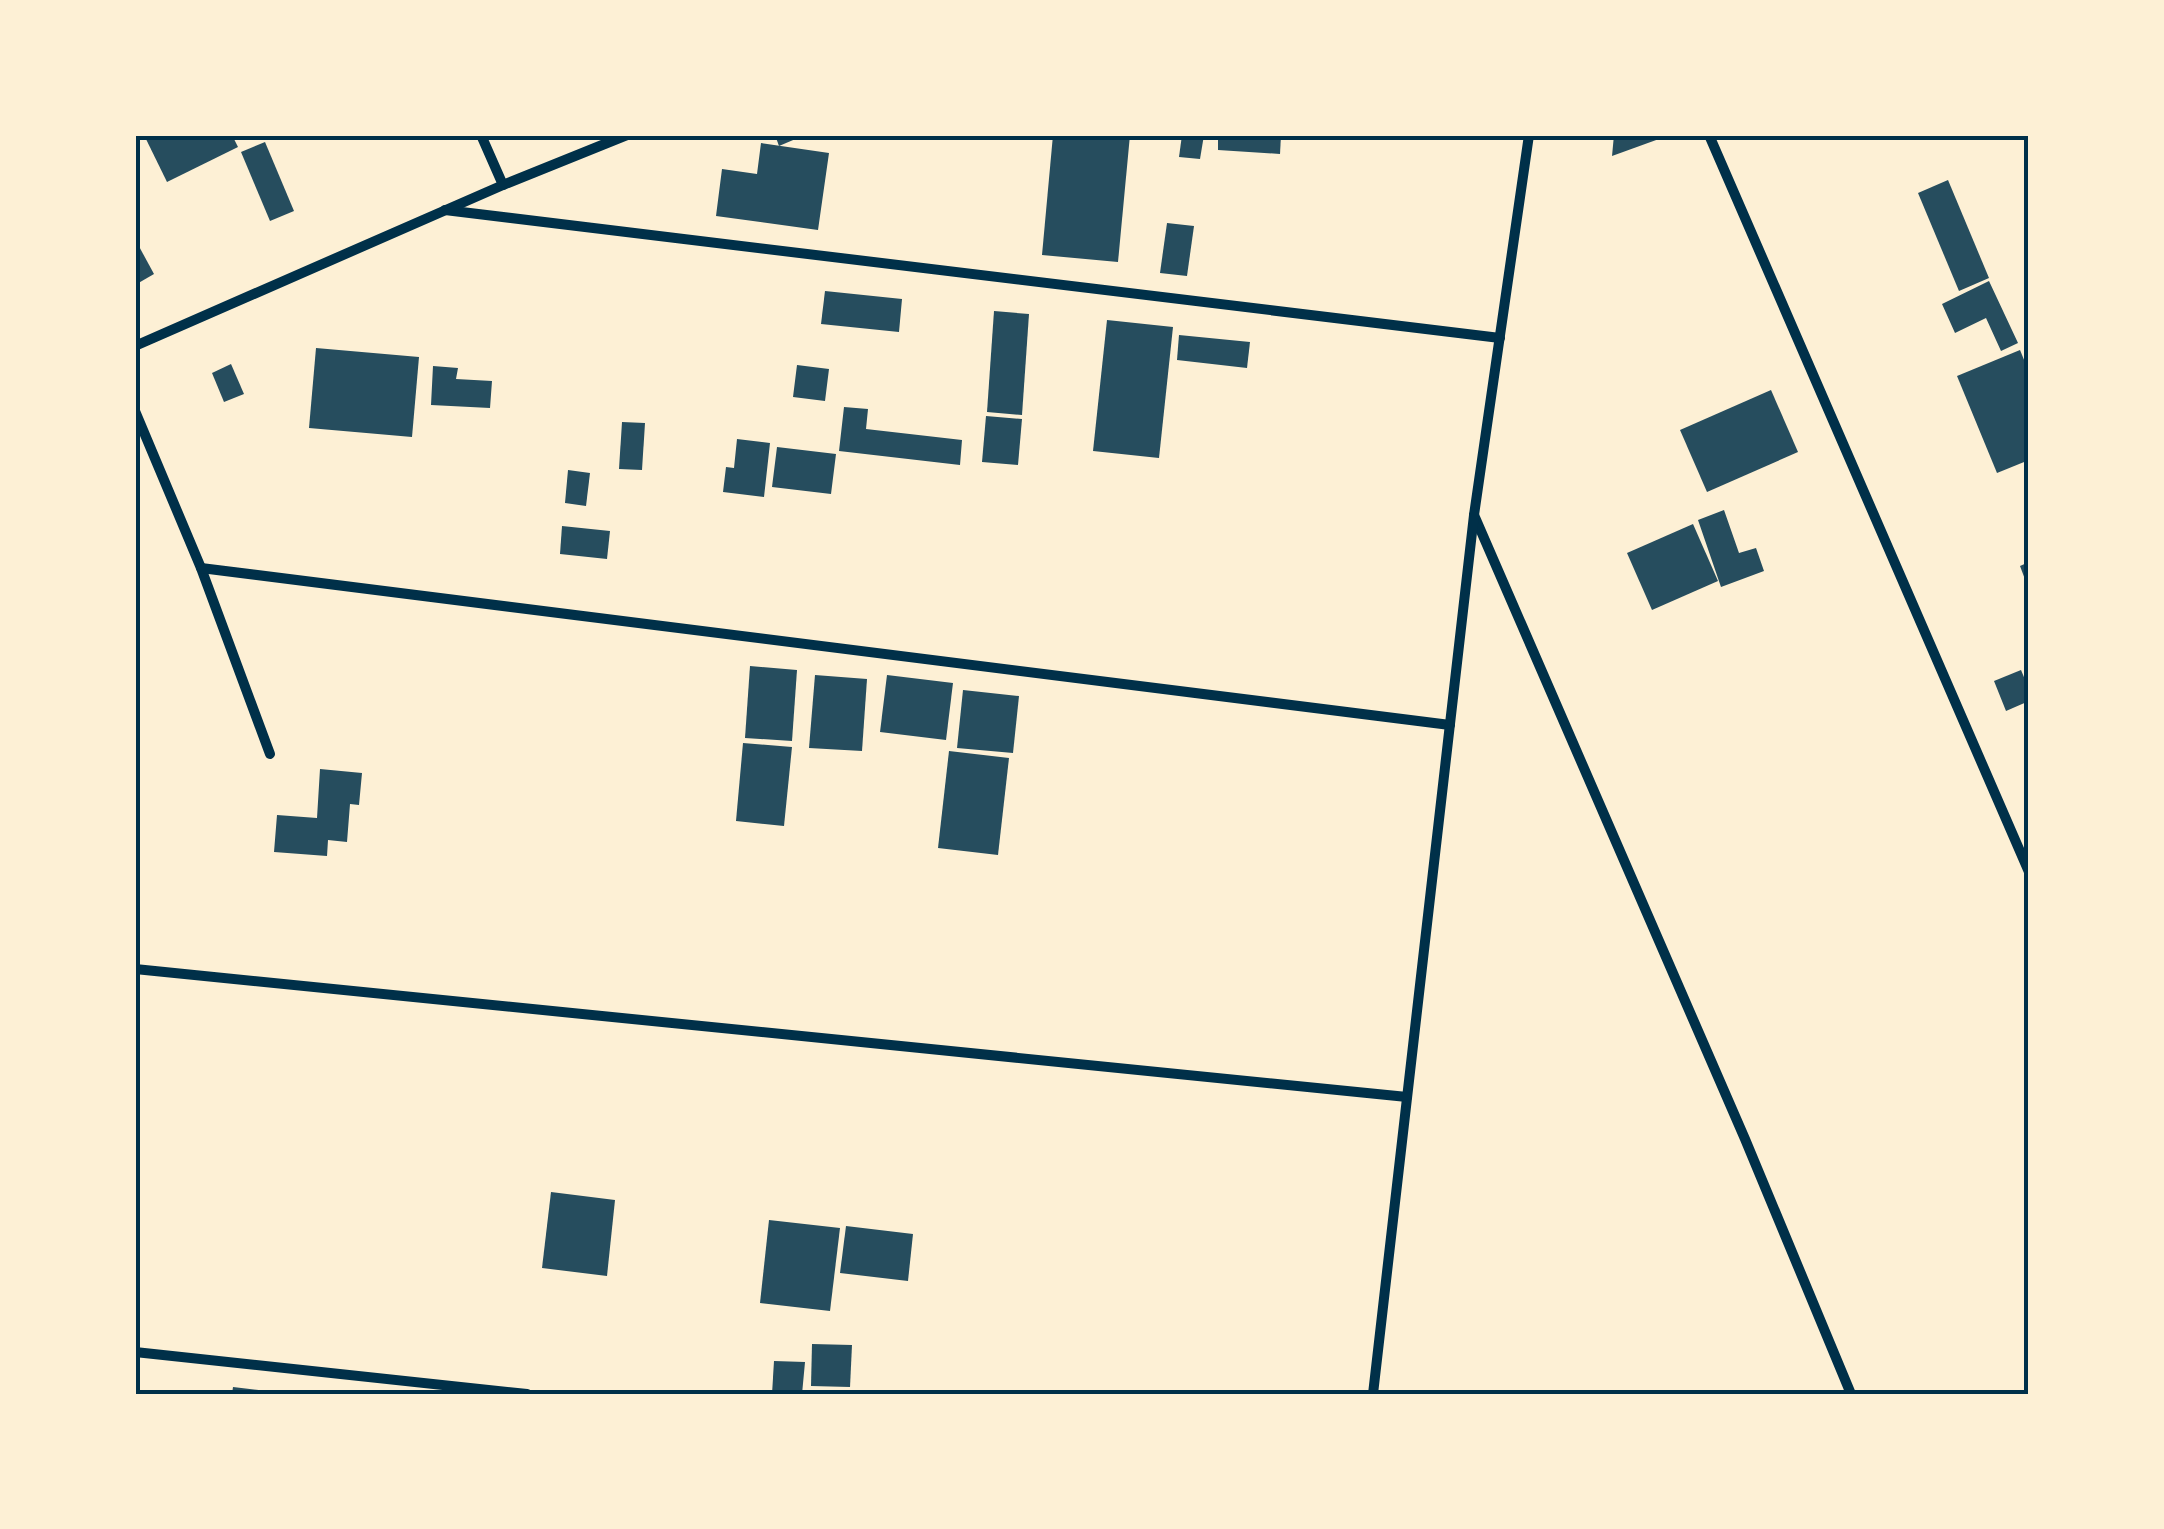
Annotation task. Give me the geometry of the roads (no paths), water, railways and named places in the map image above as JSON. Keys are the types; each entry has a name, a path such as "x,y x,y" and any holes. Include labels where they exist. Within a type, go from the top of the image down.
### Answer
{"street":[{"path":"481,135 503,184"},
{"path":"137,341 627,135"},
{"path":"1373,1394 1474,514 1529,135"},
{"path":"1708,135 2029,872"},
{"path":"446,210 1500,338"},
{"path":"135,411 201,568 270,754"},
{"path":"1474,514 1851,1394"},
{"path":"201,568 1450,725"},
{"path":"135,969 1407,1097"},
{"path":"135,1352 526,1394"}]}
